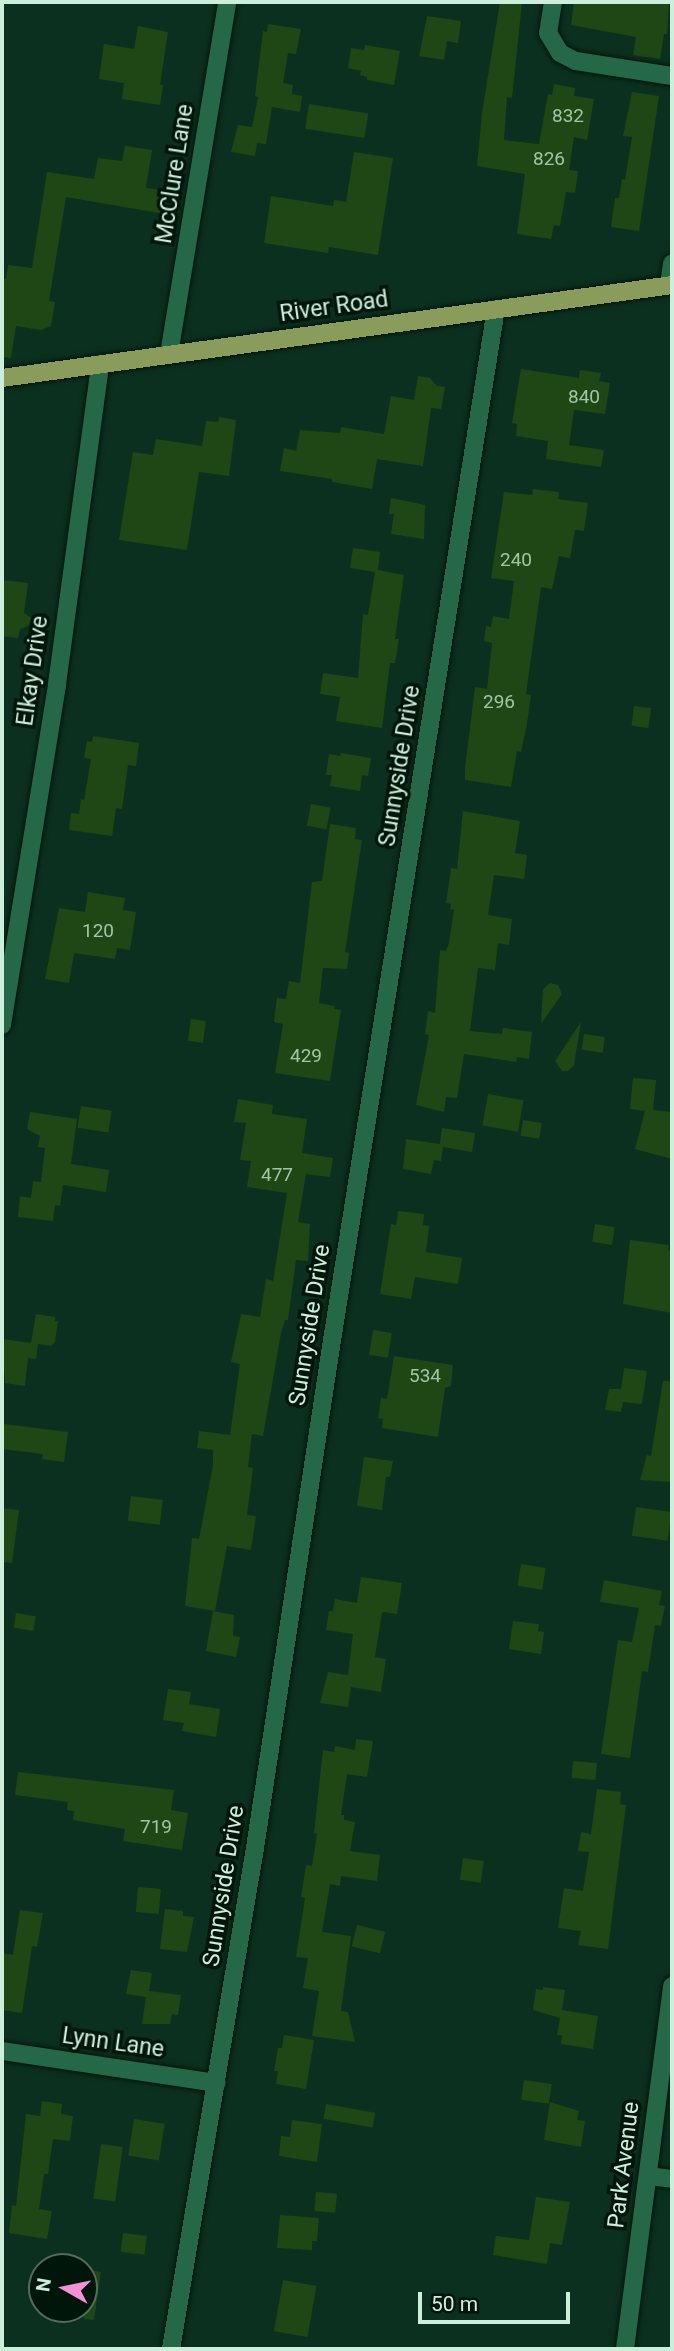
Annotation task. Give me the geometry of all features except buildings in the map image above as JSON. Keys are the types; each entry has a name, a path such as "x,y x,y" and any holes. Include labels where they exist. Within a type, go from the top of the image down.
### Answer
{"main road":[{"name":"River Road","path":"2,378 671,285"}],"street":[{"name":"McClure Lane","path":"169,355 227,2"},
{"path":"553,2 548,33 560,53 576,61 672,76"},
{"path":"671,285 672,263"},
{"name":"Sunnyside Drive","path":"171,2349 216,2083 496,309"},
{"name":"Elkay Drive","path":"2,1025 57,684 100,364"},
{"name":"Park Avenue","path":"625,2349 672,1986"},
{"name":"Lynn Lane","path":"2,2051 216,2083"},
{"path":"648,2176 672,2179"}]}
